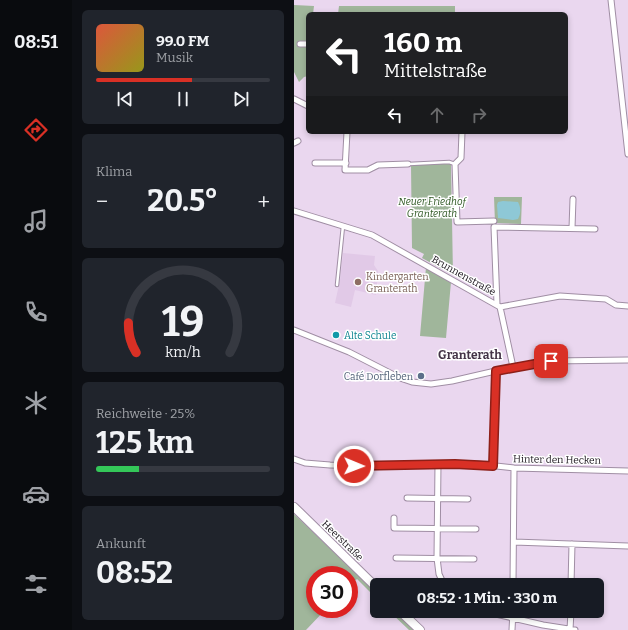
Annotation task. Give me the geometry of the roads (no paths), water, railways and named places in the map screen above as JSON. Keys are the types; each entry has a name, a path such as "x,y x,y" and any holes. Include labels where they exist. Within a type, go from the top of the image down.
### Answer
{"main road":[{"name":"Heerstraße","path":"294,507 370,581"},
{"path":"407,618 420,630"}],"street":[{"path":"610,0 628,154"},
{"path":"300,44 306,44"},
{"path":"294,99 306,105"},
{"path":"347,134 345,170 368,170 378,164 408,164"},
{"path":"462,134 461,158 455,164 457,222 494,221"},
{"path":"315,163 346,163"},
{"path":"572,228 573,199"},
{"name":"Brunnenstraße","path":"294,211 372,235 498,305 560,296 606,299 616,305 628,306"},
{"path":"513,367 498,305 494,227 595,229"},
{"path":"294,330 349,352 382,370 412,382 431,384 452,381 513,367 551,361 628,360"},
{"path":"493,466 496,371"},
{"name":"Hinter den Hecken","path":"294,459 305,463 330,465 379,466 478,464 514,468 628,470"},
{"path":"438,464 437,558 441,578"},
{"path":"513,578 514,468"},
{"path":"407,498 468,499"},
{"path":"394,518 394,528 476,529"},
{"path":"514,542 628,546"},
{"path":"571,578 572,544"},
{"path":"396,558 474,559"},
{"path":"512,630 513,618 572,630 571,618"}],"lane":[{"path":"408,164 449,162 455,164"},
{"path":"337,285 343,225"}],"water":[{"path":"498,202 518,202 520,206 520,215 518,219 513,220 498,218 497,205"}],"place":[{"name":"Kindergarten Granterath","path":"358,282"},
{"name":"Alte Schule","path":"336,335"},
{"name":"Café Dorfleben","path":"421,376"}],"district":[{"name":"Granterath","path":"470,355"}],"park label":[{"name":"Neuer Friedhof Granterath","path":"432,206"}]}
